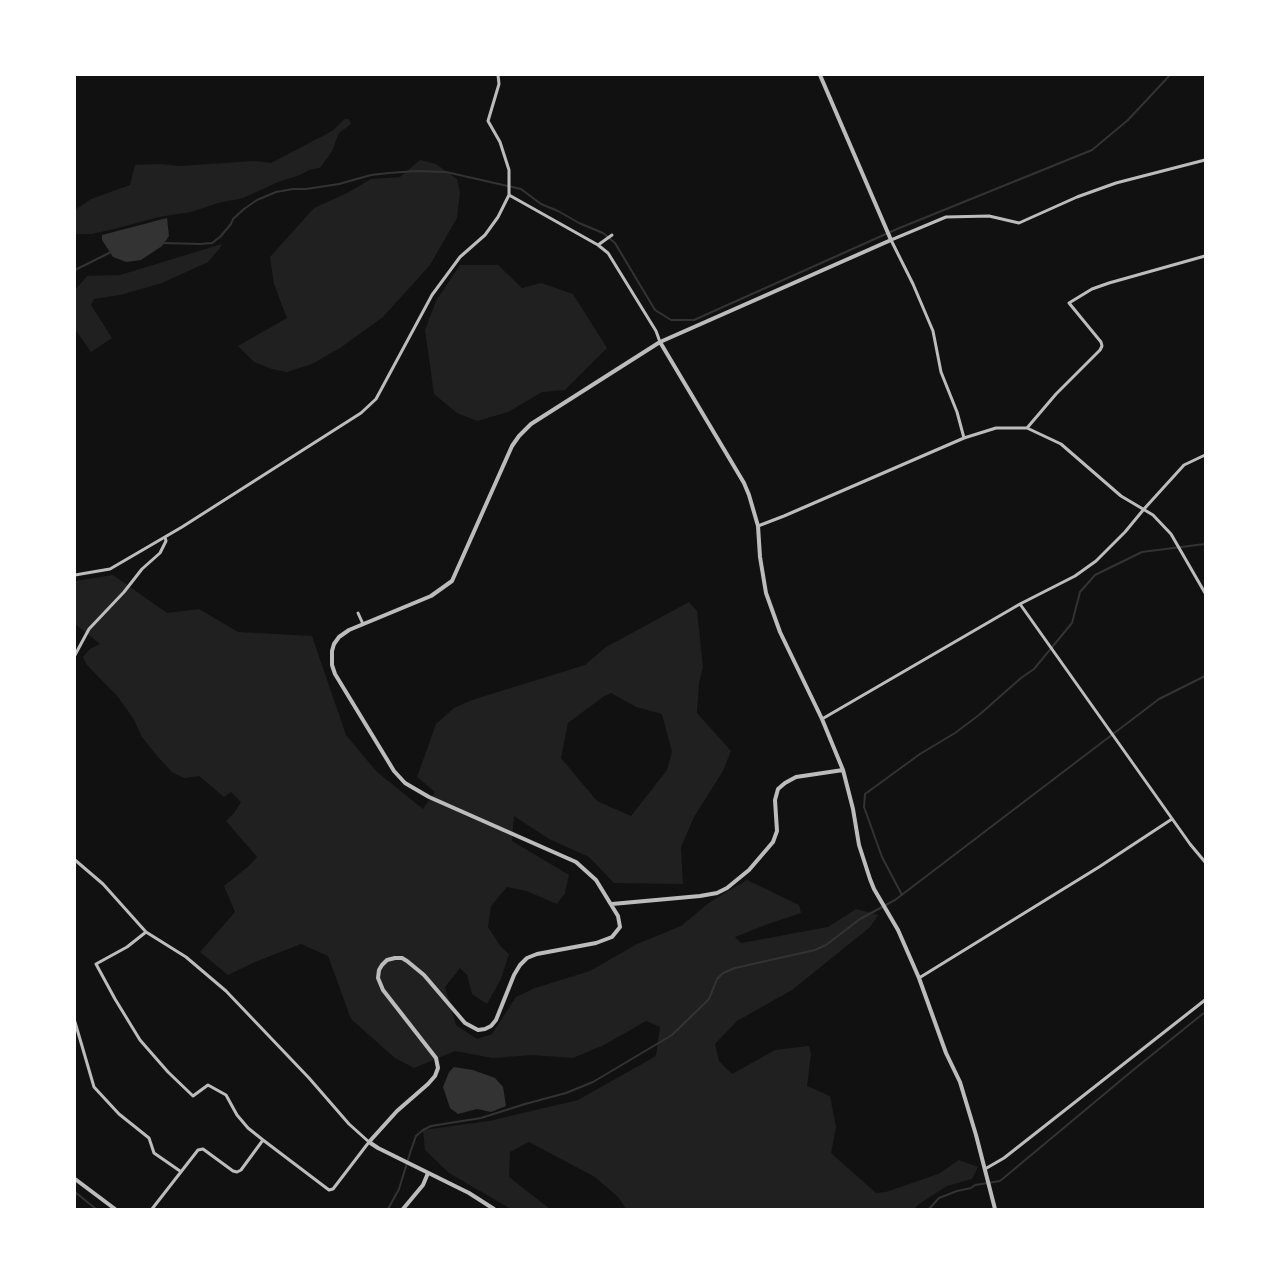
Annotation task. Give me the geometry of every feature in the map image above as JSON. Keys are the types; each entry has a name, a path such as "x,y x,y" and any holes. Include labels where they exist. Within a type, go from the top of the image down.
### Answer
{"street":[{"path":"75,575 110,568 165,537 361,413 376,399 432,295 460,257 484,235 501,212 509,195 509,170 500,142 488,122 499,84 498,75"},
{"path":"820,75 891,240 913,284 933,331 941,372 957,412 964,438"},
{"path":"146,932 126,947 96,964 140,1040 168,1072 193,1096 208,1085 226,1094 237,1115 248,1128 329,1190 334,1189 369,1142 397,1111 428,1084 435,1076 438,1068 436,1058 380,984 378,978 382,965 387,960 402,958 407,961 424,975 465,1023 478,1030 491,1026 496,1020 514,976 520,965 528,958 596,943 612,937 620,927 618,916 612,904 596,880 576,862 429,797 405,783 394,770 332,665 331,657 334,644 349,630 431,596 452,581 512,446 519,436 531,424 660,342 946,217 989,216 1019,223 1042,211 1116,183 1205,160"},
{"path":"509,195 608,253 629,285 656,331 660,342 744,483 758,526 760,557 766,593 780,632 822,719 843,770 853,809 859,845 870,879 898,930 919,978 946,1053 960,1082 996,1209"},
{"path":"598,246 612,235"},
{"path":"1027,428 1102,346 1101,342 1069,303 1092,289 1109,283 1205,256"},
{"path":"758,526 964,438 996,428 1027,428 1061,444 1121,496 1153,515 1171,534 1205,593"},
{"path":"822,719 1020,604 1075,576 1096,561 1125,532 1184,465 1205,455"},
{"path":"75,655 89,629 142,570 160,553 166,541 165,537"},
{"path":"1020,604 1172,819 1205,862"},
{"path":"358,612 363,624"},
{"path":"612,904 700,896 716,893 727,888 749,870 773,842 777,831 775,800 778,789 784,783 796,777 843,770"},
{"path":"919,978 1099,867 1172,819"},
{"path":"75,860 103,884 146,932 186,958 226,990 309,1078 349,1124 369,1142 469,1193 494,1209"},
{"path":"984,1169 1004,1158 1205,1000"},
{"path":"75,1022 94,1087 119,1114 149,1138 154,1153 180,1171"},
{"path":"152,1209 198,1150 203,1149 233,1172 237,1172 241,1170 264,1140"},
{"path":"404,1209 422,1185 428,1172"},
{"path":"75,1179 115,1209"}],"shaded area":[{"path":"345,119 349,119 351,124 339,133 332,151 320,168 309,170 278,182 243,198 218,203 191,212 159,217 92,234 75,234 75,210 91,199 130,185 135,165 159,164 180,166 254,161 271,163 332,131"},
{"path":"420,160 436,164 457,179 460,192 457,218 430,265 383,317 340,348 312,364 287,372 254,362 238,346 287,318 274,284 270,257 314,208 347,193 371,179 400,177"},
{"path":"167,218 169,236 162,246 141,260 126,262 113,257 102,240 102,235"},
{"path":"222,244 208,262 162,283 120,295 94,299 91,305 112,338 91,352 75,329 75,290 87,276 120,275"},
{"path":"460,265 498,265 522,288 541,283 573,294 607,348 565,390 542,392 508,412 477,421 457,413 434,394 425,330 436,301"},
{"path":"113,575 167,613 199,609 238,632 312,636 346,735 377,772 423,809 435,792 417,777 436,724 454,708 472,700 585,665 606,647 689,602 697,611 703,667 699,683 697,713 731,751 723,771 694,817 681,847 683,884 614,883 589,857 549,839 514,816 512,841 569,875 565,893 557,904 526,891 507,887 491,906 488,927 501,947 509,954 501,979 487,1004 472,994 467,975 460,968 445,987 456,1025 477,1039 492,1034 516,997 535,988 590,971 637,944 681,926 710,902 747,880 799,905 801,913 735,937 741,943 828,927 856,909 879,915 869,928 792,990 737,1021 715,1044 719,1061 732,1074 775,1050 809,1046 811,1054 807,1086 830,1096 836,1127 831,1153 876,1193 886,1192 938,1174 959,1160 978,1167 972,1179 947,1186 914,1209 626,1209 618,1197 595,1177 529,1142 510,1152 509,1177 550,1209 511,1209 449,1173 425,1150 423,1130 489,1121 578,1100 656,1056 660,1027 646,1021 604,1045 573,1058 532,1055 493,1058 455,1051 414,1068 395,1058 351,1019 328,956 301,944 228,975 200,952 235,912 224,886 257,857 226,821 241,802 231,792 224,797 199,776 184,778 172,772 142,737 133,718 118,697 87,665 83,657 90,649 100,644 75,624 75,581","holes":["611,693 636,707 662,714 672,752 667,770 631,816 597,801 561,758 568,723 603,697"]},
{"path":"454,1067 473,1070 495,1078 503,1087 506,1106 491,1112 477,1109 458,1114 450,1108 443,1087 449,1072"}],"waterway":[{"path":"162,243 212,243 220,237 233,219 244,209 257,200 276,192 339,184 371,175 417,171 446,172 521,189 541,204 603,233 615,243 655,310 671,320 694,320 897,229 1092,150 1128,120 1170,75"},
{"path":"75,270 111,252"},
{"path":"902,895 882,857 864,807 865,794 920,754 955,733 1034,669 1072,623 1080,592 1095,575 1142,552 1205,544"},
{"path":"388,1209 399,1189 416,1136 423,1130 431,1126 481,1118 566,1093 593,1082 672,1035 709,999 717,979 723,973 735,968 815,950 826,945 860,919 895,900 1159,699 1205,676"},
{"path":"929,1209 939,1198 975,1185 1000,1181 1205,1012"},
{"path":"75,1192 96,1209"}]}
